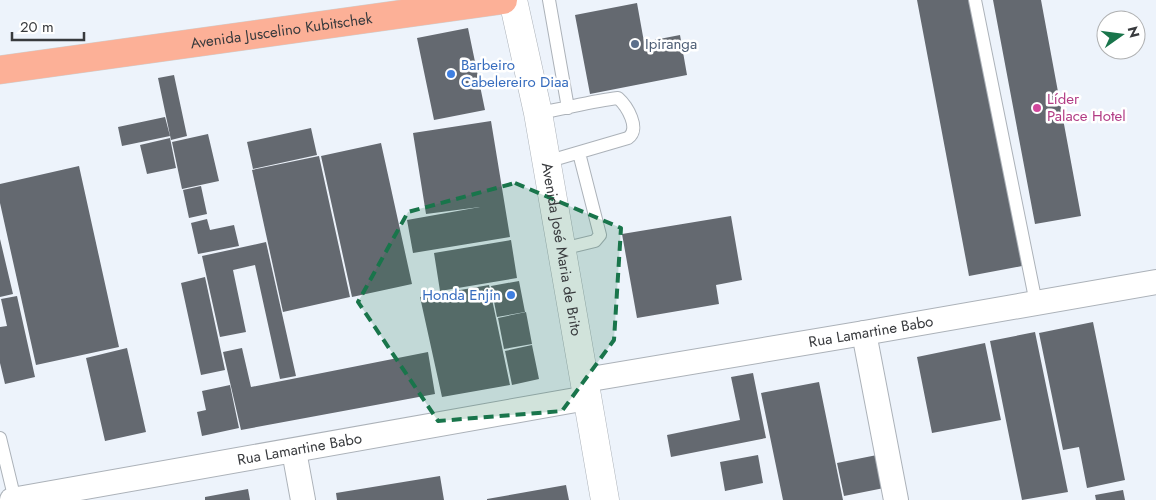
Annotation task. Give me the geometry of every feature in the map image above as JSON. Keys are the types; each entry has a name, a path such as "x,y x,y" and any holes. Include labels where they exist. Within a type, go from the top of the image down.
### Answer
{"main road":[{"name":"Avenida Juscelino Kubitschek","path":"0,70 503,0"},
{"name":"Avenida José Maria de Brito","path":"514,0 538,113 605,500"}],"street":[{"name":"Rua Lamartine Babo","path":"13,500 294,452 586,389 864,333 1156,282"},
{"path":"864,333 896,500"},
{"path":"294,452 302,500"}],"lane":[{"path":"549,0 568,108"},
{"path":"974,0 1036,303"},
{"path":"538,113 618,98 626,106 634,130 628,138 579,154 546,162"},
{"path":"562,249 595,241 600,235 579,154"},
{"path":"0,438 13,500"}],"highlighted area":[{"path":"515,183 621,228 614,340 562,411 438,421 358,302 408,212"}],"building":[{"path":"917,0 972,0 1022,266 969,276"},
{"name":"Líder Palace Hotel","path":"993,0 1041,0 1081,216 1035,224"},
{"path":"637,3 644,42 680,35 687,75 590,94 575,15"},
{"name":"Barbeiro Cabelereiro Diaa","path":"468,28 485,110 434,120 417,38"},
{"path":"174,75 187,136 171,140 158,78"},
{"path":"165,117 170,136 122,146 118,127"},
{"path":"491,121 510,237 413,253 407,220 480,207 426,214 413,133"},
{"path":"311,128 317,155 253,169 247,142"},
{"path":"208,134 219,181 182,189 172,142"},
{"path":"170,138 176,168 147,174 140,145"},
{"path":"381,143 412,284 352,297 321,156"},
{"path":"319,156 350,297 283,312 252,170"},
{"path":"79,166 119,347 36,365 0,203 0,184"},
{"path":"201,186 207,214 189,218 183,190"},
{"path":"731,216 742,280 716,285 719,304 637,318 622,234"},
{"path":"207,219 210,230 234,225 239,246 198,254 191,223"},
{"path":"0,239 13,294 0,297"},
{"path":"511,240 517,278 440,291 434,253"},
{"path":"266,242 296,376 280,379 255,265 233,270 246,332 220,337 202,256"},
{"path":"205,277 225,370 201,375 181,283"},
{"path":"519,281 525,312 497,317 491,286"},
{"path":"489,285 510,385 442,397 420,297"},
{"path":"17,296 35,377 5,384 0,363 0,327 7,326 1,299"},
{"path":"526,312 532,344 504,349 498,318"},
{"path":"1093,322 1125,480 1087,488 1079,447 1063,450 1039,333"},
{"path":"1035,332 1068,492 1022,500 990,341"},
{"path":"985,343 1001,420 932,433 917,357"},
{"path":"532,345 539,379 512,385 505,351"},
{"path":"127,348 146,432 105,441 86,358"},
{"path":"242,348 251,387 428,352 435,394 241,430 223,352"},
{"path":"753,373 766,438 671,457 667,435 740,420 731,377"},
{"path":"819,382 843,500 783,500 761,393"},
{"path":"230,385 239,428 202,436 197,412 206,410 202,391"},
{"path":"882,454 889,487 844,496 837,463"},
{"path":"758,455 763,483 725,491 720,462"},
{"path":"440,476 444,500 337,500 336,493"},
{"path":"566,485 569,500 487,500 487,499"},
{"path":"248,489 250,500 205,500 205,497"},
{"path":"1123,490 1125,500 1096,500 1095,495"}],"place":[{"name":"Ipiranga","path":"635,44"},
{"name":"Barbeiro Cabelereiro Diaa","path":"451,74"},
{"name":"Líder Palace Hotel","path":"1037,108"},
{"name":"Honda Enjin","path":"511,295"}]}
